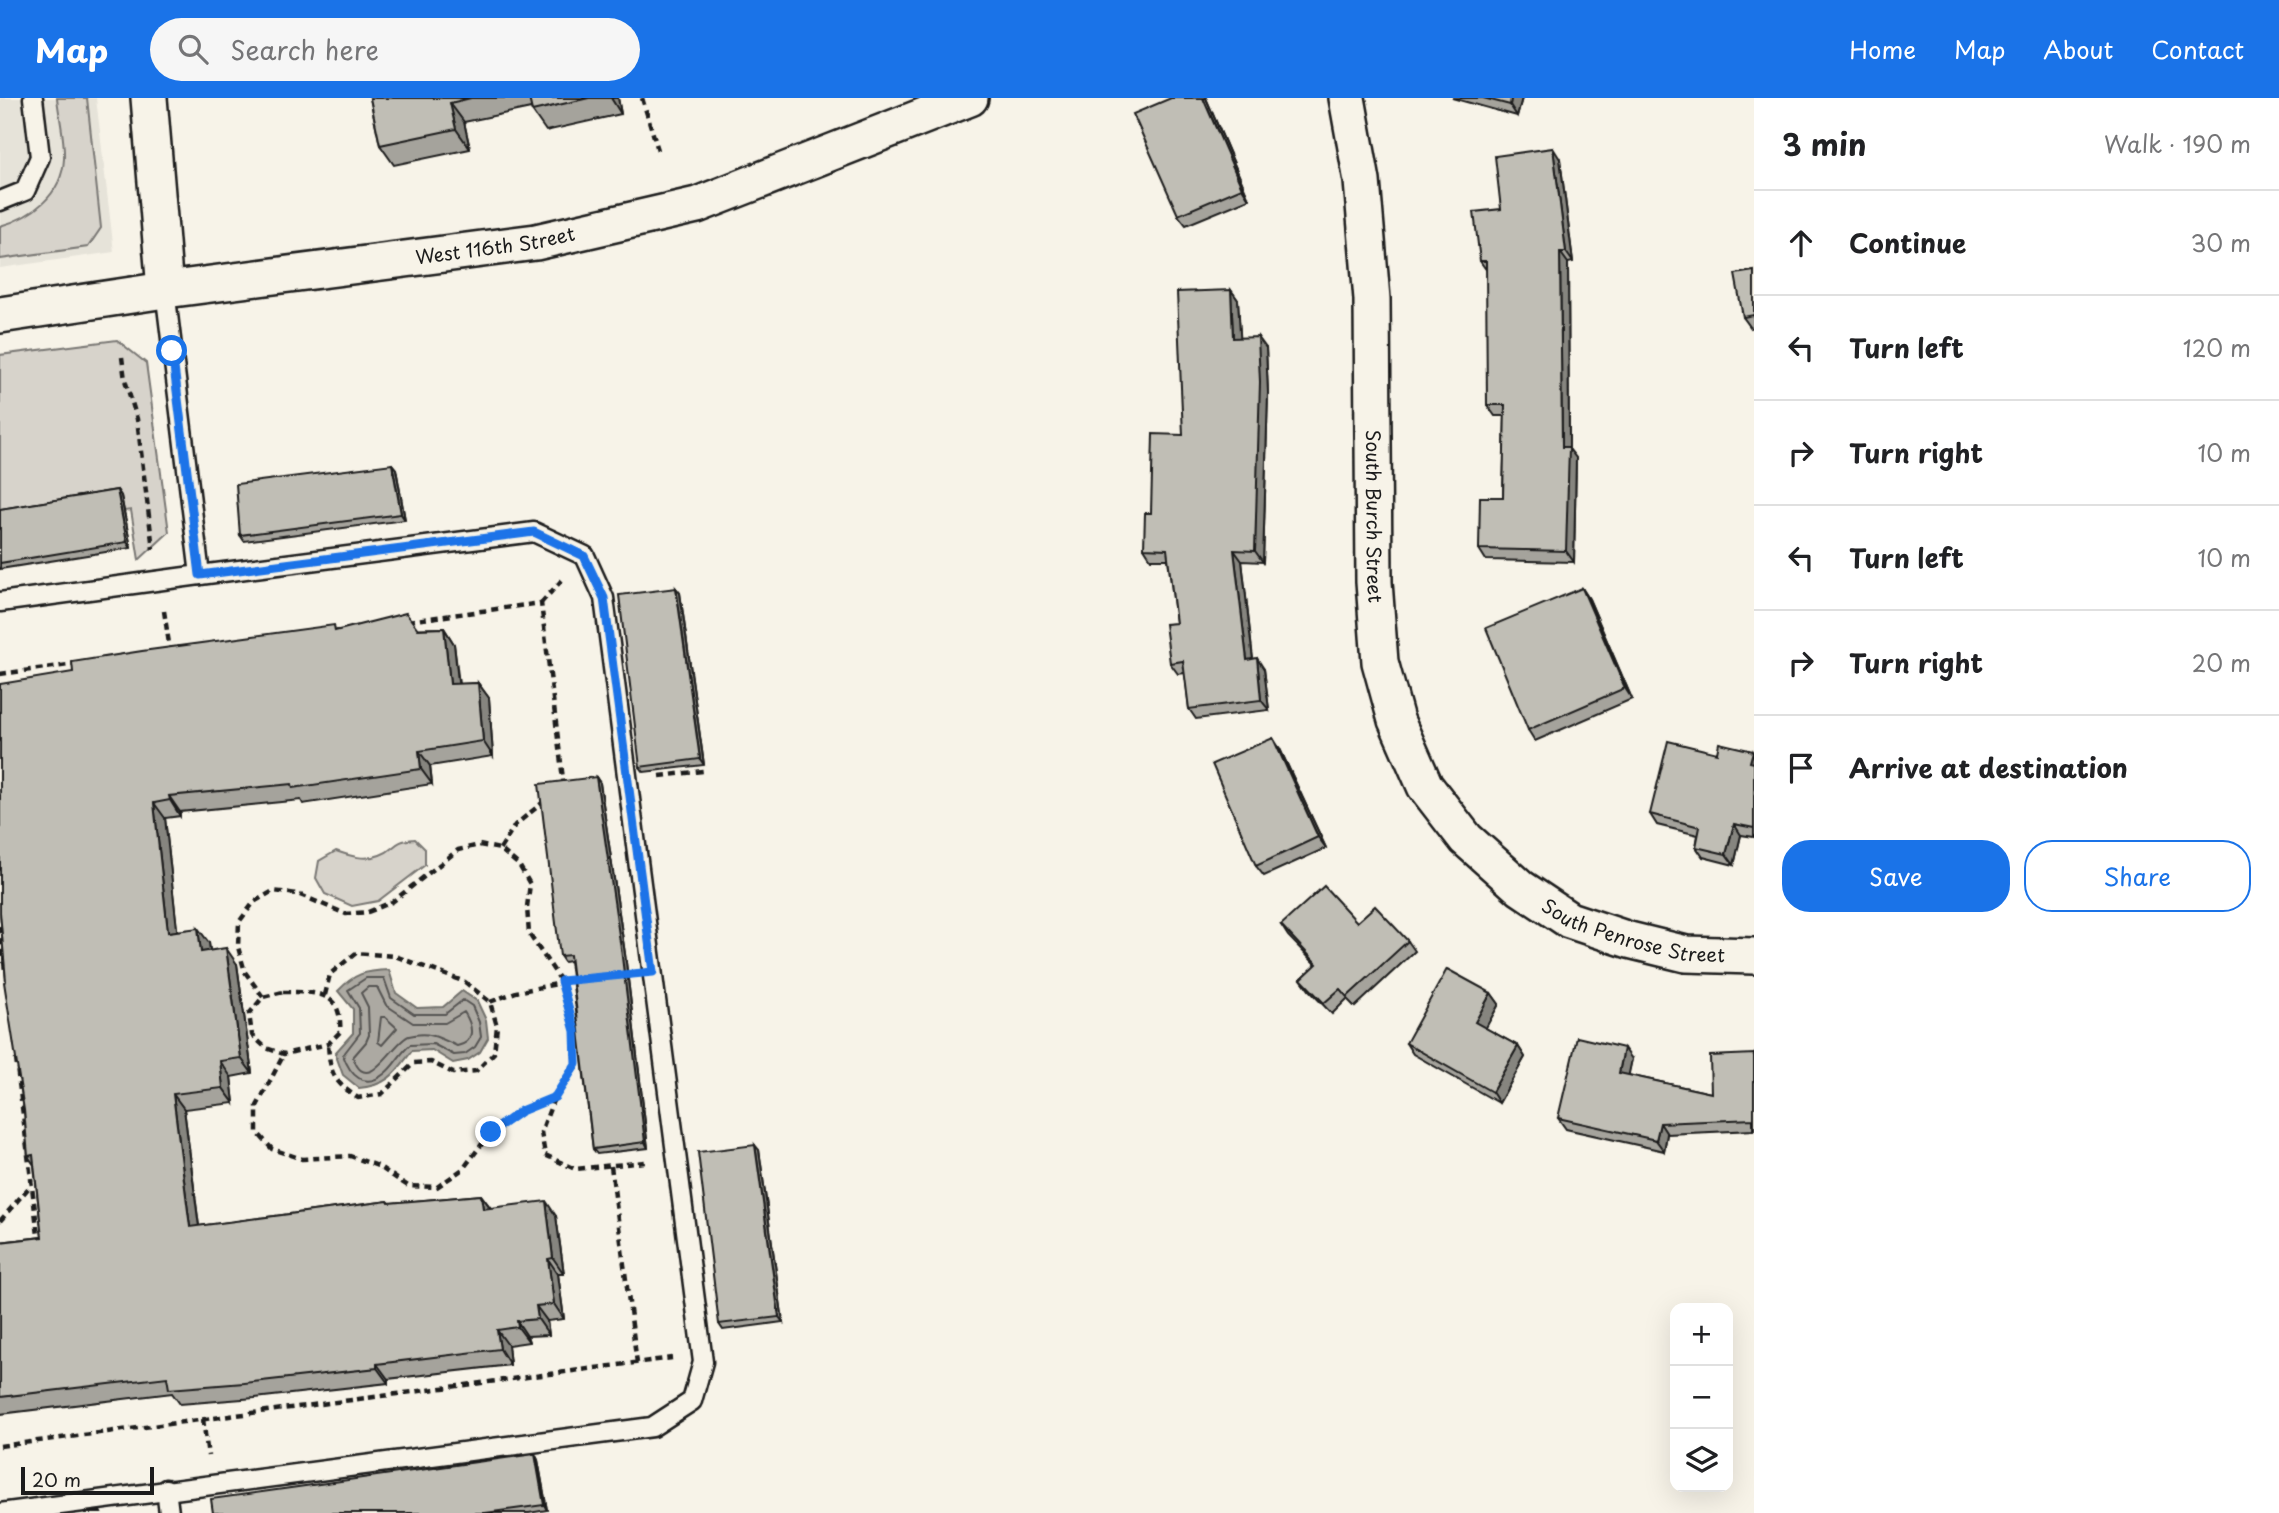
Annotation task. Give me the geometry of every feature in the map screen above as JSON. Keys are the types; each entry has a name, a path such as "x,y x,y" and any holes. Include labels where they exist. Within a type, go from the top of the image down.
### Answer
{"street":[{"path":"149,98 165,290"},
{"name":"West 116th Street","path":"0,315 165,290 536,242 697,205 970,98"},
{"name":"South Burch Street","path":"1347,98 1362,181 1373,299 1374,582 1380,662 1396,720 1425,786 1466,839 1521,888"},
{"name":"South Penrose Street","path":"1521,888 1569,920 1629,940 1686,954 1754,956"}],"lane":[{"path":"0,201 25,191 40,157 33,98"},
{"path":"165,290 200,575"},
{"path":"0,602 534,532 584,556 604,598 704,1362 692,1401 652,1427 0,1513"},
{"path":"166,1489 169,1513"}],"path":[{"path":"642,98 657,150"},
{"path":"122,357 125,380 137,419 154,555"},
{"path":"404,621 541,603 564,788"},
{"path":"164,610 170,652 183,650"},
{"path":"0,674 78,664"},
{"path":"500,849 515,825 536,806 564,788 703,771"},
{"path":"263,997 245,972 237,947 239,922 254,902 273,891 298,894 346,914 368,912 391,902 458,850 479,845 500,849 519,865 530,884 527,907 529,934 561,981 575,1031 576,1064 555,1097 541,1132 545,1155 575,1169 677,1158"},
{"path":"0,926 2,959 6,974"},
{"path":"325,995 330,974 356,953 395,956 465,982 490,1002 497,1026 494,1053 476,1071 453,1073 431,1062 414,1063 382,1094 358,1098 339,1085 330,1063 328,1044"},
{"path":"490,1002 516,992 561,981 587,979"},
{"path":"283,992 325,995 336,1004 341,1017 340,1032 328,1044 284,1054 266,1048 252,1035 249,1014 263,997 283,992"},
{"path":"16,1053 38,1235 46,1242"},
{"path":"284,1054 257,1105 257,1132 272,1149 302,1159 350,1156 378,1166 408,1186 437,1187 463,1168 491,1132 521,1111 555,1097"},
{"path":"611,1166 638,1363"},
{"path":"0,1222 32,1185"},
{"path":"0,1446 678,1357"},
{"path":"202,1419 208,1460"}],"shaded area":[{"path":"0,98 96,98 114,252 0,268"},
{"path":"57,98 87,98 101,228 88,247 0,259 0,226 23,217 43,203 58,183 62,172 64,144"},
{"path":"117,340 146,363 169,532 139,560 131,510 0,528 0,355"},
{"path":"415,839 425,849 425,865 378,901 352,906 325,894 316,878 319,861 336,851 369,858 385,853 398,843"}],"water":[{"path":"389,970 396,993 417,1008 443,1007 462,991 477,1001 486,1020 488,1038 480,1052 468,1060 453,1063 432,1050 412,1051 390,1077 378,1084 359,1088 343,1075 335,1053 353,1033 353,1009 338,991 361,974"}],"building":[{"path":"370,98 471,98 450,103 456,129 380,145"},
{"path":"529,98 589,98 532,111"},
{"path":"1171,98 1203,98 1242,188 1178,215 1133,114"},
{"path":"1483,98 1511,98 1510,105"},
{"path":"1553,148 1566,252 1560,252 1562,447 1569,447 1566,551 1479,549 1480,497 1503,497 1505,405 1487,405 1486,261 1480,261 1474,212 1501,209 1495,156"},
{"path":"1754,271 1754,315 1743,317 1735,274"},
{"path":"1231,290 1233,338 1258,337 1260,382 1255,551 1234,550 1247,660 1257,658 1261,700 1189,709 1183,661 1170,663 1165,624 1176,623 1167,549 1144,548 1145,513 1151,513 1153,434 1183,435 1177,292"},
{"path":"392,464 401,514 240,535 236,484"},
{"path":"117,490 127,542 0,563 0,509"},
{"path":"676,588 700,759 640,767 619,595"},
{"path":"1582,588 1625,688 1528,730 1486,628"},
{"path":"406,613 418,629 444,628 450,684 478,683 483,741 419,751 421,769 293,788 292,784 169,796 170,800 154,803 168,932 198,928 201,952 226,948 241,1058 220,1061 223,1088 173,1094 190,1227 388,1201 481,1195 483,1209 546,1201 553,1258 548,1259 554,1304 536,1306 538,1319 517,1321 518,1327 497,1330 500,1349 377,1364 377,1368 244,1383 169,1389 167,1377 0,1397 0,1242 42,1237 33,1155 28,1156 24,1110 4,982 0,912 0,684 73,672 72,662 334,625 335,631"},
{"path":"1273,738 1318,837 1256,866 1212,764"},
{"path":"1668,741 1717,753 1719,743 1753,751 1750,762 1754,763 1754,828 1734,824 1726,854 1696,847 1700,827 1650,814"},
{"path":"596,777 645,1142 593,1149 570,955 560,956 539,784"},
{"path":"1324,886 1357,922 1375,906 1408,941 1347,997 1340,989 1324,1003 1301,979 1317,964 1281,925"},
{"path":"1447,969 1491,993 1475,1022 1518,1046 1492,1092 1406,1043"},
{"path":"1577,1037 1624,1048 1619,1073 1711,1093 1710,1056 1754,1054 1754,1130 1753,1119 1660,1123 1656,1140 1558,1118"},
{"path":"755,1145 779,1317 719,1324 698,1152"},
{"path":"535,1454 544,1505 485,1513 213,1513 211,1499"}],"route":[{"path":"172,351 200,575 534,532 584,556 604,598 653,972 561,981 575,1031 576,1064 555,1097 521,1111 491,1132"}]}
